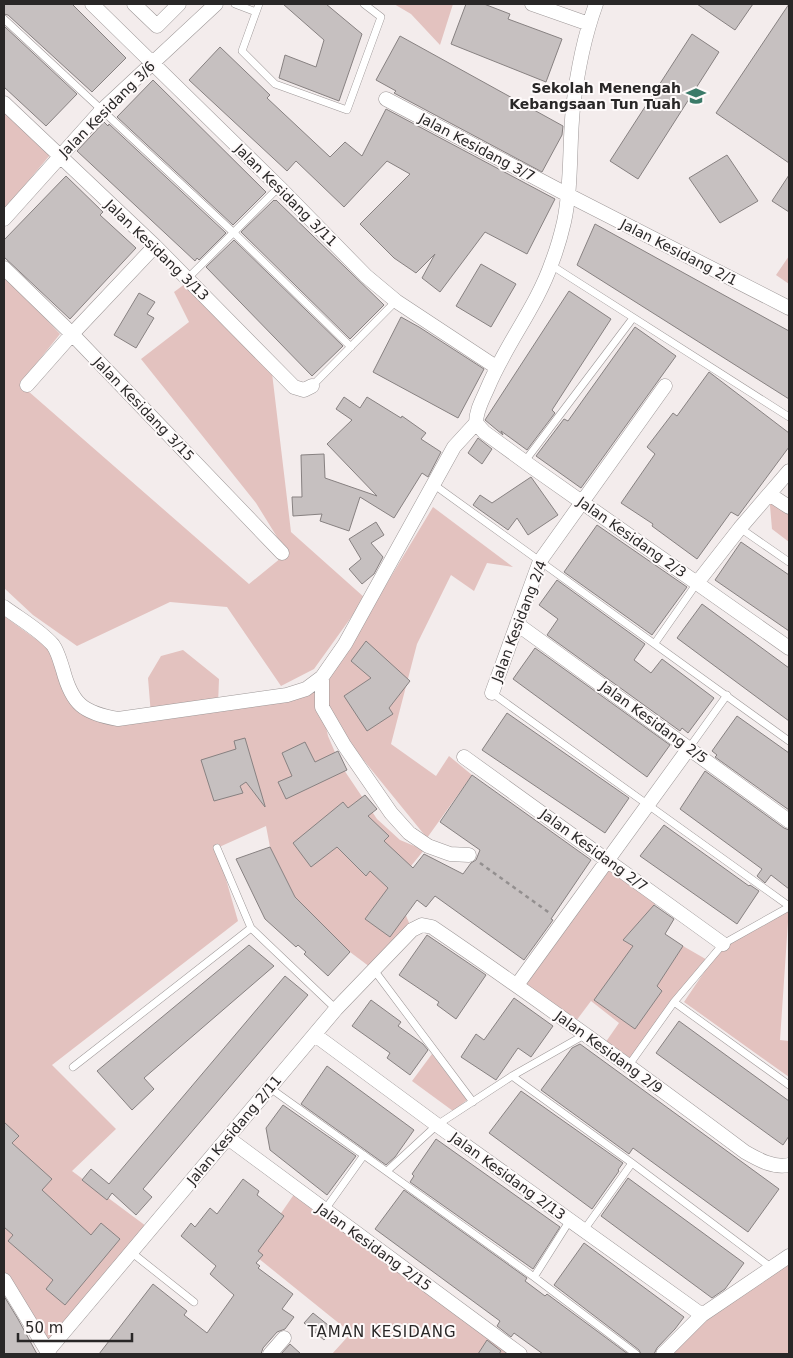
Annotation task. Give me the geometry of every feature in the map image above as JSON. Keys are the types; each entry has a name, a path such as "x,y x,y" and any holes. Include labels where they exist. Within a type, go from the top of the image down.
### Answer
{"street":[{"name":"Jalan Kesidang 3/11","path":"92,4 279,187 366,276 396,301 496,367"},
{"path":"134,4 157,26 179,4"},
{"name":"Jalan Kesidang 3/6","path":"4,219 101,111 216,4"},
{"path":"532,4 589,24"},
{"path":"4,607 42,634 53,645 59,656 67,685 74,699 86,710 103,717 118,719 287,696 306,689 322,677 345,644 454,447 476,423 476,414 496,367 542,285 551,265 564,222 568,195 573,109 580,65 589,24 596,4"},
{"name":"Jalan Kesidang 3/7","path":"386,99 568,195"},
{"name":"Jalan Kesidang 3/13","path":"4,103 156,246 294,387 304,390 312,386"},
{"name":"Jalan Kesidang 2/1","path":"568,195 789,308"},
{"path":"27,385 72,334 156,246"},
{"name":"Jalan Kesidang 3/15","path":"4,268 72,334 282,553"},
{"name":"Jalan Kesidang 2/4","path":"492,693 540,561 664,386"},
{"name":"Jalan Kesidang 2/3","path":"476,423 484,432 789,648"},
{"path":"697,583 740,528 789,471"},
{"path":"768,494 789,507"},
{"name":"Jalan Kesidang 2/5","path":"517,624 789,821"},
{"path":"322,677 322,707 344,745 376,794 391,813 409,833 428,846 450,854 468,855"},
{"path":"517,985 689,748"},
{"name":"Jalan Kesidang 2/7","path":"464,757 723,944"},
{"name":"Jalan Kesidang 2/11","path":"48,1353 336,1009 412,930 422,925 432,927"},
{"name":"Jalan Kesidang 2/9","path":"432,927 586,1034 745,1152 763,1162 782,1167 789,1165"},
{"name":"Jalan Kesidang 2/13","path":"315,1035 702,1315"},
{"name":"Jalan Kesidang 2/15","path":"228,1138 324,1211 520,1354"},
{"path":"663,1354 702,1315 789,1256"},
{"path":"4,1280 48,1353"},
{"path":"270,1354 284,1338"}],"lane":[{"path":"235,4 256,12"},
{"path":"259,4 242,51 275,84 347,110 381,17 364,4"},
{"path":"4,19 234,233 351,347"},
{"path":"188,278 279,187"},
{"path":"551,265 789,418"},
{"path":"312,386 396,301"},
{"path":"525,461 633,318"},
{"path":"433,484 728,695 789,741"},
{"path":"740,528 789,562"},
{"path":"655,643 697,583"},
{"path":"492,693 789,906 723,944 674,1002 629,1065"},
{"path":"689,748 728,695"},
{"path":"217,848 251,928 336,1009"},
{"path":"73,1067 251,928"},
{"path":"374,970 473,1102"},
{"path":"674,1002 789,1085"},
{"path":"387,1171 438,1125 512,1076 586,1034"},
{"path":"512,1076 772,1268"},
{"path":"270,1088 534,1277 636,1354"},
{"path":"324,1211 364,1155"},
{"path":"584,1230 632,1163"},
{"path":"534,1277 570,1220"},
{"path":"131,1252 194,1302"}],"path":[{"path":"468,855 563,923"}],"shaded area":[{"path":"394,4 453,4 440,45 411,14"},
{"path":"4,110 50,155 4,210"},
{"path":"789,256 789,284 776,275"},
{"path":"4,274 60,334 20,384 249,584 287,553 256,503 141,359 189,322 174,292 189,281 272,373 291,532 365,598 314,669 281,686 227,607 170,602 77,646 33,615 4,588"},
{"path":"769,494 789,508 789,542 772,529"},
{"path":"433,507 513,567 487,563 474,591 451,575 417,644 391,744 436,776 449,756 472,775 427,838 322,709 328,736 340,764 377,819 400,840 424,850 394,887 412,930 374,970 350,952 295,897 270,847 266,826 217,848 238,921 52,1065 116,1129 72,1171 150,1229 47,1352 4,1281 4,616 59,656 87,709 151,715 148,678 161,656 183,650 219,679 218,705 323,689"},
{"path":"608,860 657,902 624,940 668,969 683,946 709,961 629,1065 603,1046 619,1023 591,1001 573,1025 517,985"},
{"path":"789,907 780,1040 789,1041 789,1077 684,1002 723,944"},
{"path":"432,1054 467,1100 453,1111 412,1081"},
{"path":"297,1190 521,1354 332,1354 351,1333 253,1254"},
{"path":"789,1256 789,1354 663,1354 702,1315"}],"building":[{"path":"4,4 72,4 126,58 92,92 8,15 4,14"},
{"path":"283,4 326,4 362,34 339,101 279,78 285,55 316,67 324,40"},
{"path":"466,4 484,4 510,14 508,19 562,39 546,82 451,44"},
{"path":"697,4 753,4 735,30"},
{"path":"789,4 789,163 716,113"},
{"path":"4,26 77,94 46,126 4,87"},
{"path":"692,34 719,52 638,179 610,161"},
{"path":"400,36 563,126 562,135 542,172 394,93 396,91 376,80"},
{"path":"220,47 270,95 267,98 330,157 345,142 362,156 386,109 555,199 527,254 485,232 440,292 422,278 435,254 416,273 394,258 360,224 410,174 387,161 344,207 296,161 287,171 189,80"},
{"path":"153,80 266,192 233,225 117,117"},
{"path":"104,122 108,126 109,124 226,233 199,260 197,258 195,261 77,151"},
{"path":"727,155 758,201 720,223 689,178"},
{"path":"789,175 789,212 772,201"},
{"path":"66,176 103,212 100,215 136,248 70,319 4,257 4,240"},
{"path":"274,200 384,305 350,339 241,232"},
{"path":"595,224 789,331 789,399 577,265"},
{"path":"234,240 343,346 312,376 206,267"},
{"path":"481,264 516,284 491,327 456,306"},
{"path":"569,291 611,319 552,410 555,413 527,450 501,431 503,435 485,420"},
{"path":"139,293 155,302 147,314 154,318 136,348 114,335"},
{"path":"401,317 484,369 458,418 373,372"},
{"path":"635,327 676,356 581,488 536,456 564,419 568,421"},
{"path":"709,372 789,433 789,447 738,516 731,512 697,559 652,526 653,524 621,503 655,454 647,447 673,413 677,416"},
{"path":"344,397 360,408 367,397 401,418 402,416 426,433 421,439 441,452 428,477 422,473 394,518 360,497 349,531 320,521 322,514 293,516 292,497 302,497 301,455 324,454 325,478 377,496 327,444 352,420 336,409"},
{"path":"478,438 492,449 482,464 468,453"},
{"path":"531,477 558,515 528,535 517,518 508,530 473,505 480,495 492,503"},
{"path":"376,522 384,535 371,543 383,557 374,574 362,584 349,569 361,559 349,539"},
{"path":"597,525 687,587 652,635 564,572"},
{"path":"741,542 789,575 789,631 715,580"},
{"path":"557,580 645,644 634,660 651,673 662,659 714,698 688,733 682,728 680,731 547,635 558,619 539,605"},
{"path":"702,604 789,668 789,721 677,638"},
{"path":"366,641 410,681 389,708 393,714 367,731 344,696 371,678 351,661"},
{"path":"535,648 670,745 647,777 513,679"},
{"path":"507,713 629,798 605,833 482,750"},
{"path":"737,716 789,753 789,810 715,757 717,755 712,751"},
{"path":"245,738 265,807 246,782 240,786 243,793 214,801 201,760 236,749 234,741"},
{"path":"305,742 315,762 338,751 347,770 286,799 278,782 292,776 282,753"},
{"path":"705,771 789,830 789,889 771,875 765,883 757,876 762,869 680,809"},
{"path":"472,775 591,860 551,919 553,920 524,960 435,896 426,907 417,900 390,937 365,919 388,888 370,871 366,876 337,847 311,867 293,843 343,802 348,808 365,795 377,809 368,816 389,836 384,841 413,868 424,854 463,874 471,863 476,860 480,850 440,822"},
{"path":"664,825 749,886 759,891 737,924 640,856"},
{"path":"270,847 295,897 350,952 328,976 304,954 306,952 298,945 296,947 265,919 236,859"},
{"path":"654,905 674,919 665,934 683,946 657,986 662,991 635,1029 594,1000 633,946 623,940"},
{"path":"427,935 486,975 456,1019 437,1005 439,1002 399,975"},
{"path":"249,945 274,966 144,1078 154,1089 132,1110 97,1071"},
{"path":"285,976 308,995 143,1189 152,1197 136,1215 112,1193 107,1200 82,1180 91,1169 109,1184"},
{"path":"514,998 553,1026 531,1057 518,1048 496,1080 461,1057 476,1034 484,1040"},
{"path":"371,1000 401,1022 398,1026 423,1044 428,1050 410,1075 387,1058 390,1053 352,1026"},
{"path":"679,1021 789,1101 789,1136 783,1145 656,1053"},
{"path":"580,1044 779,1189 748,1232 633,1148 629,1154 541,1090 572,1048"},
{"path":"327,1066 414,1130 395,1157 386,1165 301,1104"},
{"path":"521,1091 623,1163 592,1209 489,1133"},
{"path":"283,1105 356,1156 327,1195 270,1150 266,1128"},
{"path":"4,1122 19,1136 12,1143 52,1179 42,1190 91,1235 101,1223 120,1239 65,1305 46,1289 53,1280 8,1241 13,1235 4,1227"},
{"path":"436,1139 560,1227 533,1269 410,1182 414,1176 412,1174"},
{"path":"628,1178 744,1263 725,1289 712,1298 601,1216"},
{"path":"243,1179 259,1191 257,1195 284,1216 258,1251 263,1255 256,1263 260,1266 258,1268 293,1294 282,1309 294,1317 285,1329 277,1332 263,1348 261,1354 99,1354 153,1284 187,1311 184,1315 207,1333 234,1295 210,1274 216,1266 181,1236 191,1223 195,1227 210,1208 217,1214"},
{"path":"404,1190 527,1278 525,1281 545,1296 547,1294 628,1354 543,1354 514,1333 511,1337 497,1326 500,1321 375,1229"},
{"path":"584,1243 684,1317 654,1354 641,1354 639,1350 554,1285"},
{"path":"4,1296 18,1319 37,1354 4,1354"},
{"path":"313,1313 333,1329 324,1340 304,1323"},
{"path":"487,1340 501,1351 499,1354 478,1354"},
{"path":"290,1344 301,1354 281,1354"}],"place":[{"name":"Sekolah Menengah Kebangsaan Tun Tuah","path":"696,96"}],"district":[{"name":"TAMAN KESIDANG","path":"382,1332"}]}
